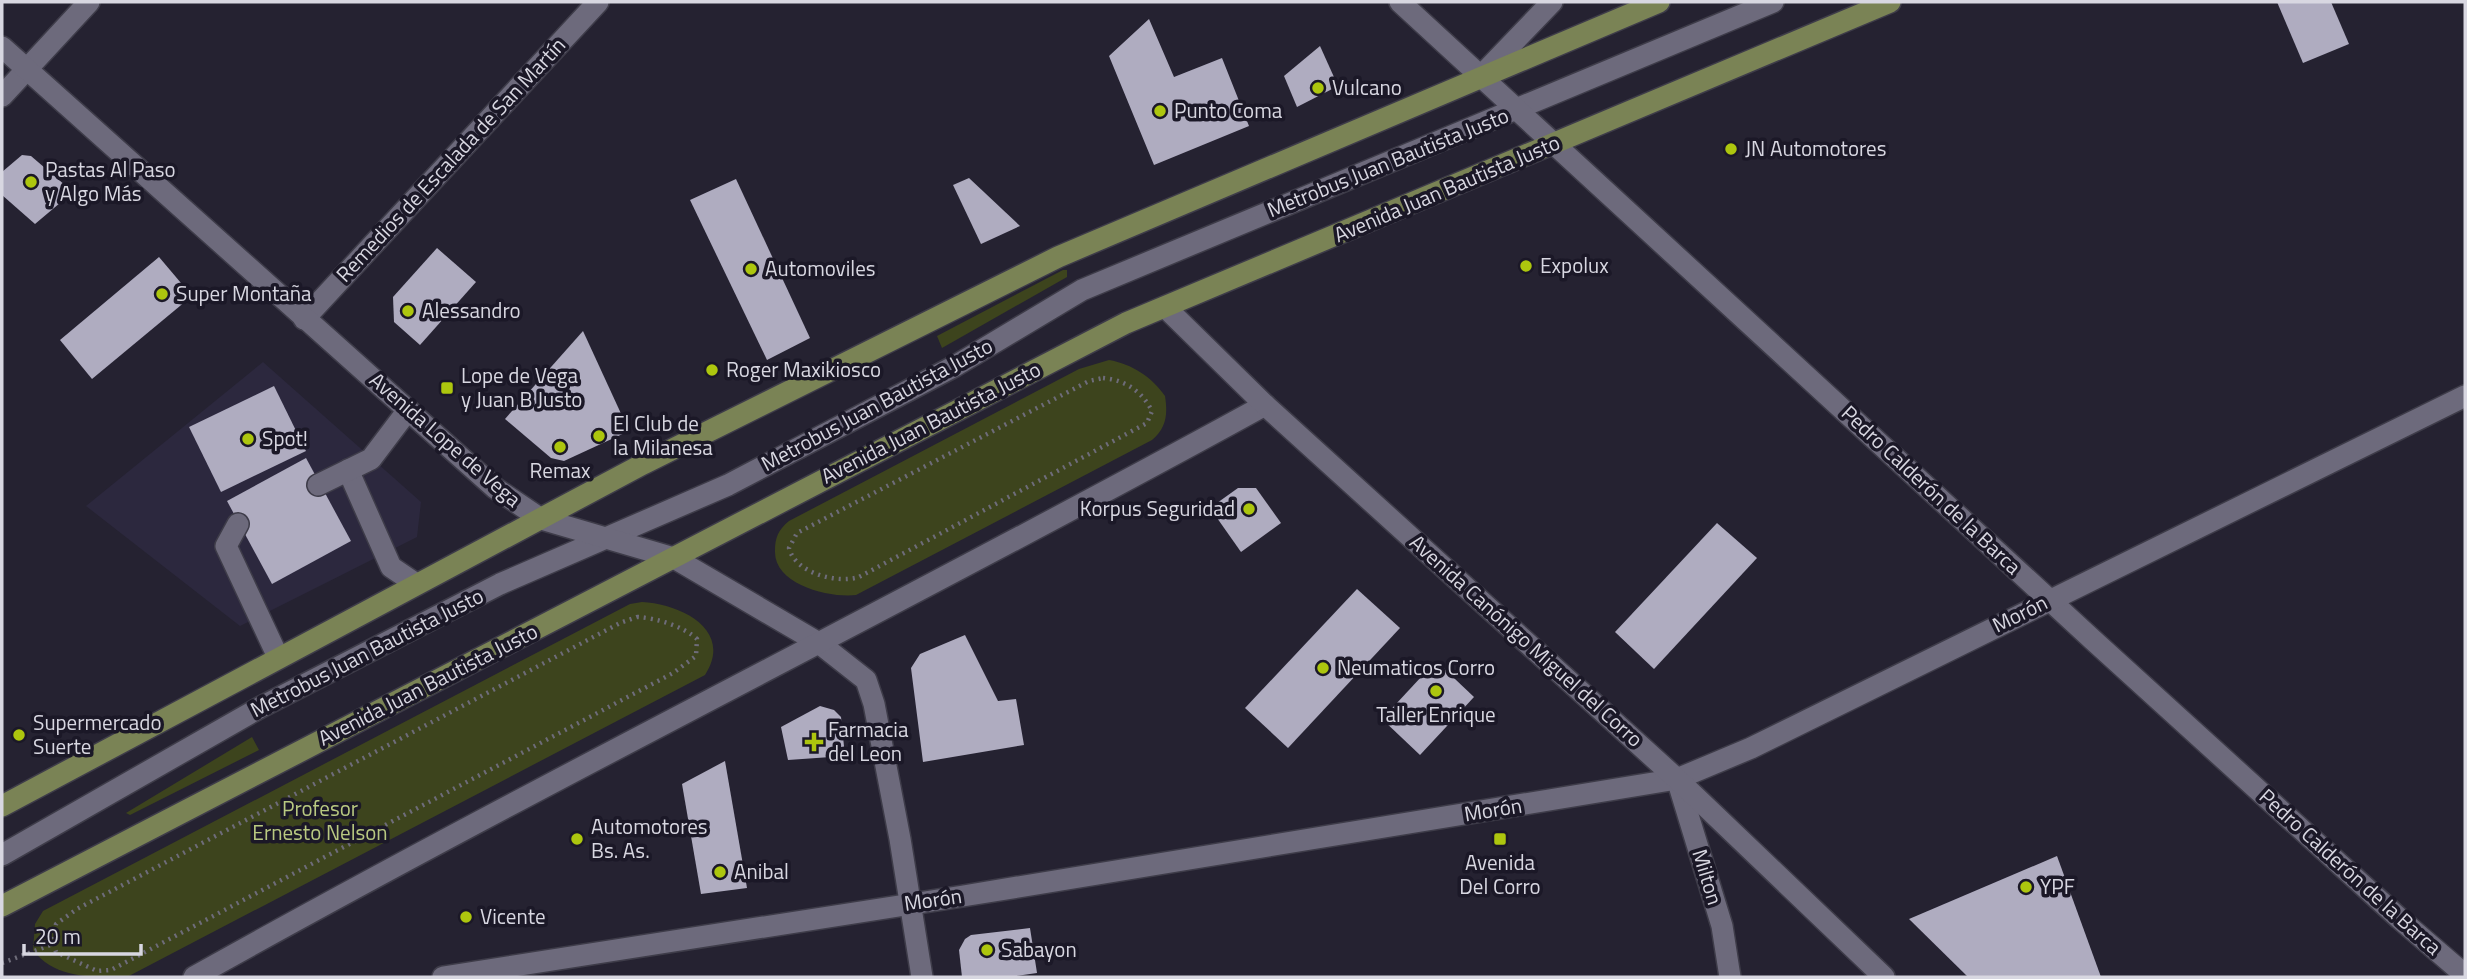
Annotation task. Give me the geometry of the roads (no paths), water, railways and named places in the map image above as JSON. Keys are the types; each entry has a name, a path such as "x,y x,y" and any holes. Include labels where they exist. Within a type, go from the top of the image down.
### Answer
{"main road":[{"path":"2,806 643,464 1058,257 1659,2"},
{"name":"Avenida Juan Bautista Justo","path":"2,906 1076,349 1165,307 1889,2"}],"street":[{"path":"2,96 89,2"},
{"name":"Remedios de Escalada de San Martín","path":"304,319 598,2"},
{"name":"Pedro Calderón de la Barca","path":"1400,2 2049,600 2465,975"},
{"path":"1481,76 1552,2"},
{"name":"Metrobus Juan Bautista Justo","path":"2,855 261,707 500,584 728,485 955,366 1082,290 1773,2"},
{"name":"Avenida Lope de Vega","path":"2,47 495,488 541,519 674,558 818,643 866,680 874,704 922,977"},
{"name":"Avenida Canónigo Miguel del Corro","path":"1165,307 1265,405 1677,779 1884,977"},
{"name":"Morón","path":"443,977 1677,779 1751,748 2465,396"},
{"path":"194,977 400,862 1265,405"},
{"path":"318,485 371,459 408,410"},
{"path":"348,470 391,567 416,584"},
{"path":"238,524 226,546 278,657"},
{"name":"Milton","path":"1677,779 1722,926 1730,977"}],"place":[{"name":"Vulcano","path":"1318,88"},
{"name":"Punto Coma","path":"1160,111"},
{"name":"JN Automotores","path":"1731,149"},
{"name":"Pastas Al Paso y Algo Más","path":"31,182"},
{"name":"Expolux","path":"1526,266"},
{"name":"Automoviles","path":"751,269"},
{"name":"Super Montaña","path":"162,294"},
{"name":"Alessandro","path":"408,311"},
{"name":"Roger Maxikiosco","path":"712,370"},
{"name":"Lope de Vega y Juan B Justo","path":"447,388"},
{"name":"El Club de la Milanesa","path":"599,436"},
{"name":"Spot!","path":"248,439"},
{"name":"Remax","path":"560,447"},
{"name":"Korpus Seguridad","path":"1249,509"},
{"name":"Neumaticos Corro","path":"1323,668"},
{"name":"Taller Enrique","path":"1436,691"},
{"name":"Supermercado Suerte","path":"19,735"},
{"name":"Farmacia del Leon","path":"814,742"},
{"name":"Automotores Bs. As.","path":"577,839"},
{"name":"Avenida Del Corro","path":"1500,839"},
{"name":"Anibal","path":"720,872"},
{"name":"YPF","path":"2026,887"},
{"name":"Vicente","path":"466,917"},
{"name":"Sabayon","path":"987,950"}],"park label":[{"name":"Profesor Ernesto Nelson","path":"320,821"}]}
